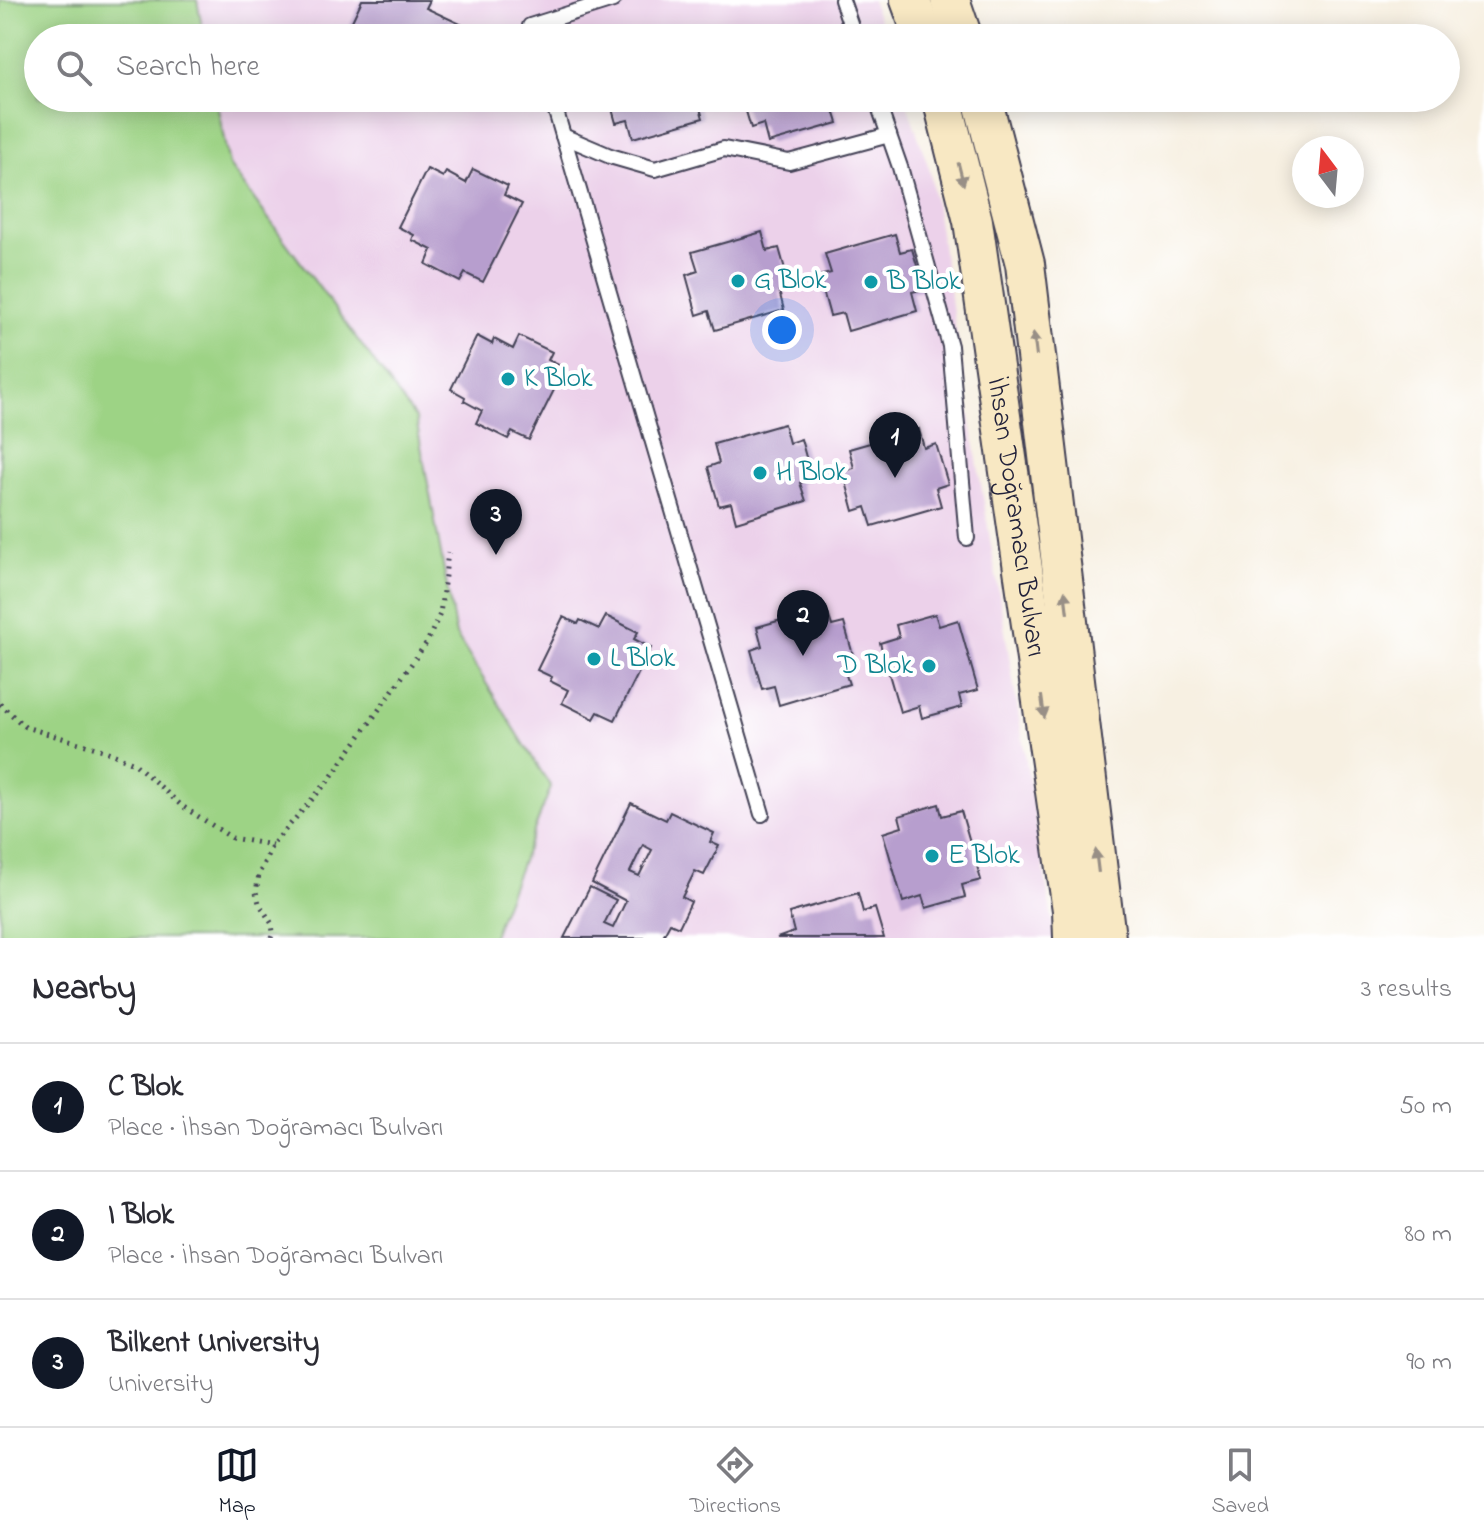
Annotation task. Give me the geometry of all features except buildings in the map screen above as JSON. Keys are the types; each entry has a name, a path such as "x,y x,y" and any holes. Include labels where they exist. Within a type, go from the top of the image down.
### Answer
{"main road":[{"path":"910,0 919,24"},
{"path":"950,0 958,24"},
{"name":"İhsan Doğramacı Bulvarı","path":"946,112 973,221 1072,910 1073,938"},
{"name":"İhsan Doğramacı Bulvarı","path":"986,112 1025,264 1106,938"}],"lane":[{"path":"536,24 613,0"},
{"path":"842,0 850,24"},
{"path":"556,112 762,814"},
{"path":"881,112 950,346 967,538"},
{"path":"563,136 610,156 655,169 724,149 789,162 889,135"}],"path":[{"path":"271,938 272,924 256,892 259,874 272,845 329,780 427,642 440,614 448,553"},
{"path":"0,704 25,727 103,750 134,763 182,806 232,838 272,845"}],"shaded area":[{"path":"0,0 872,0 880,24 24,24 24,112 910,112 930,171 1055,938 0,938"}],"green space":[{"path":"0,0 197,0 201,24 24,24 24,112 219,112 229,165 416,419 456,635 551,787 492,938 0,938"}],"place":[{"name":"G Blok","path":"738,281"},
{"name":"B Blok","path":"871,282"},
{"name":"K Blok","path":"508,379"},
{"name":"H Blok","path":"760,473"},
{"name":"C Blok","path":"895,478"},
{"name":"Bilkent University","path":"496,555"},
{"name":"I Blok","path":"803,656"},
{"name":"L Blok","path":"594,659"},
{"name":"D Blok","path":"929,666"},
{"name":"E Blok","path":"932,856"}]}
